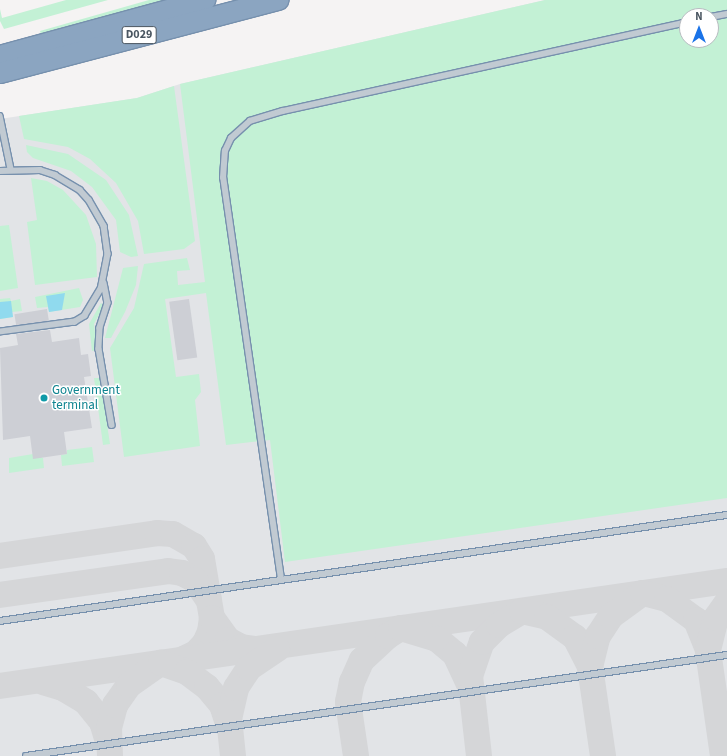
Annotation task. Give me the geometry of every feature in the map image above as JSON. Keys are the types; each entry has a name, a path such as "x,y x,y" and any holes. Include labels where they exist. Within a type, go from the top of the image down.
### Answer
{"highway":[{"name":"D029","path":"0,56 205,0"},
{"name":"D029","path":"0,73 279,0"}],"lane":[{"path":"280,579 223,178 225,151 231,138 250,121 283,111 679,24"},
{"path":"0,116 2,135 11,169"},
{"path":"0,171 11,169 40,170 55,175 80,190 89,200 104,226 107,240 103,280 92,306 81,319 0,332"},
{"path":"103,280 108,303 100,328 99,349 112,425"},
{"path":"0,621 727,515"},
{"path":"26,756 727,655"}],"shaded area":[{"path":"545,0 727,0 727,756 0,756 0,119 137,98 180,84"}],"green space":[{"path":"66,0 108,0 4,29 0,21 0,9 2,18"},
{"path":"149,0 166,0 41,34 40,31"},
{"path":"545,0 727,0 727,498 285,562 270,440 226,445 206,293 165,299 176,377 199,374 201,392 195,400 200,446 124,457 110,348 134,308 144,264 187,258 190,270 177,271 178,285 205,282 180,84"},
{"path":"174,86 195,241 184,249 144,254 138,221 116,183 90,159 68,147 24,139 19,116 137,98"},
{"path":"26,145 68,154 106,180 129,215 138,256 131,257 120,252 116,220 92,187 71,171 33,158 27,152"},
{"path":"31,178 47,181 63,190 86,215 96,244 97,277 35,285 27,222 37,220"},
{"path":"9,225 18,288 0,291 0,226"},
{"path":"138,266 136,285 125,312 111,338 105,338 123,268"},
{"path":"79,288 83,300 80,307 49,312 48,307 37,308 35,297"},
{"path":"10,298 11,301 20,299 22,311 12,312 13,317 0,319 0,299"},
{"path":"101,303 104,305 94,324 97,350 92,351 89,324"},
{"path":"94,378 100,378 110,444 103,445"},
{"path":"92,447 94,462 62,466 61,455 67,454 67,450"},
{"path":"33,454 43,458 44,468 9,473 9,458"}],"water":[{"path":"65,293 62,310 49,312 46,296"},
{"path":"11,301 13,317 0,319 0,302"}],"building":[{"path":"189,299 197,357 177,360 169,302"},
{"path":"47,309 49,321 16,326 14,314"},
{"name":"Government terminal","path":"50,330 52,342 79,338 81,355 88,354 91,376 84,377 92,428 64,432 67,454 33,459 30,436 3,440 0,348 18,345 16,334"}],"taxiway":[{"path":"0,556 157,533 173,534 194,546 202,559 212,618"},
{"path":"0,595 168,571 182,573 195,580 209,601"},
{"path":"0,686 727,581"},
{"path":"603,756 590,667 598,636 611,616 643,593 667,599 696,620 708,650"},
{"path":"723,756 708,650 716,618 727,602"},
{"path":"479,756 470,676 482,642 499,625 522,611 547,617 575,637 590,667"},
{"path":"181,660 196,653 205,643 210,632 212,618 228,640 241,647 256,649"},
{"path":"356,756 348,702 352,682 362,660 388,636 401,628 437,639 455,654 469,684"},
{"path":"233,756 229,719 236,688 249,668 277,649"},
{"path":"110,756 109,728 115,705 129,685 161,663 187,672 207,687 222,705 229,727"},
{"path":"43,682 63,688 86,702 102,722 108,742"}],"place":[{"name":"Government terminal","path":"44,398"}]}
